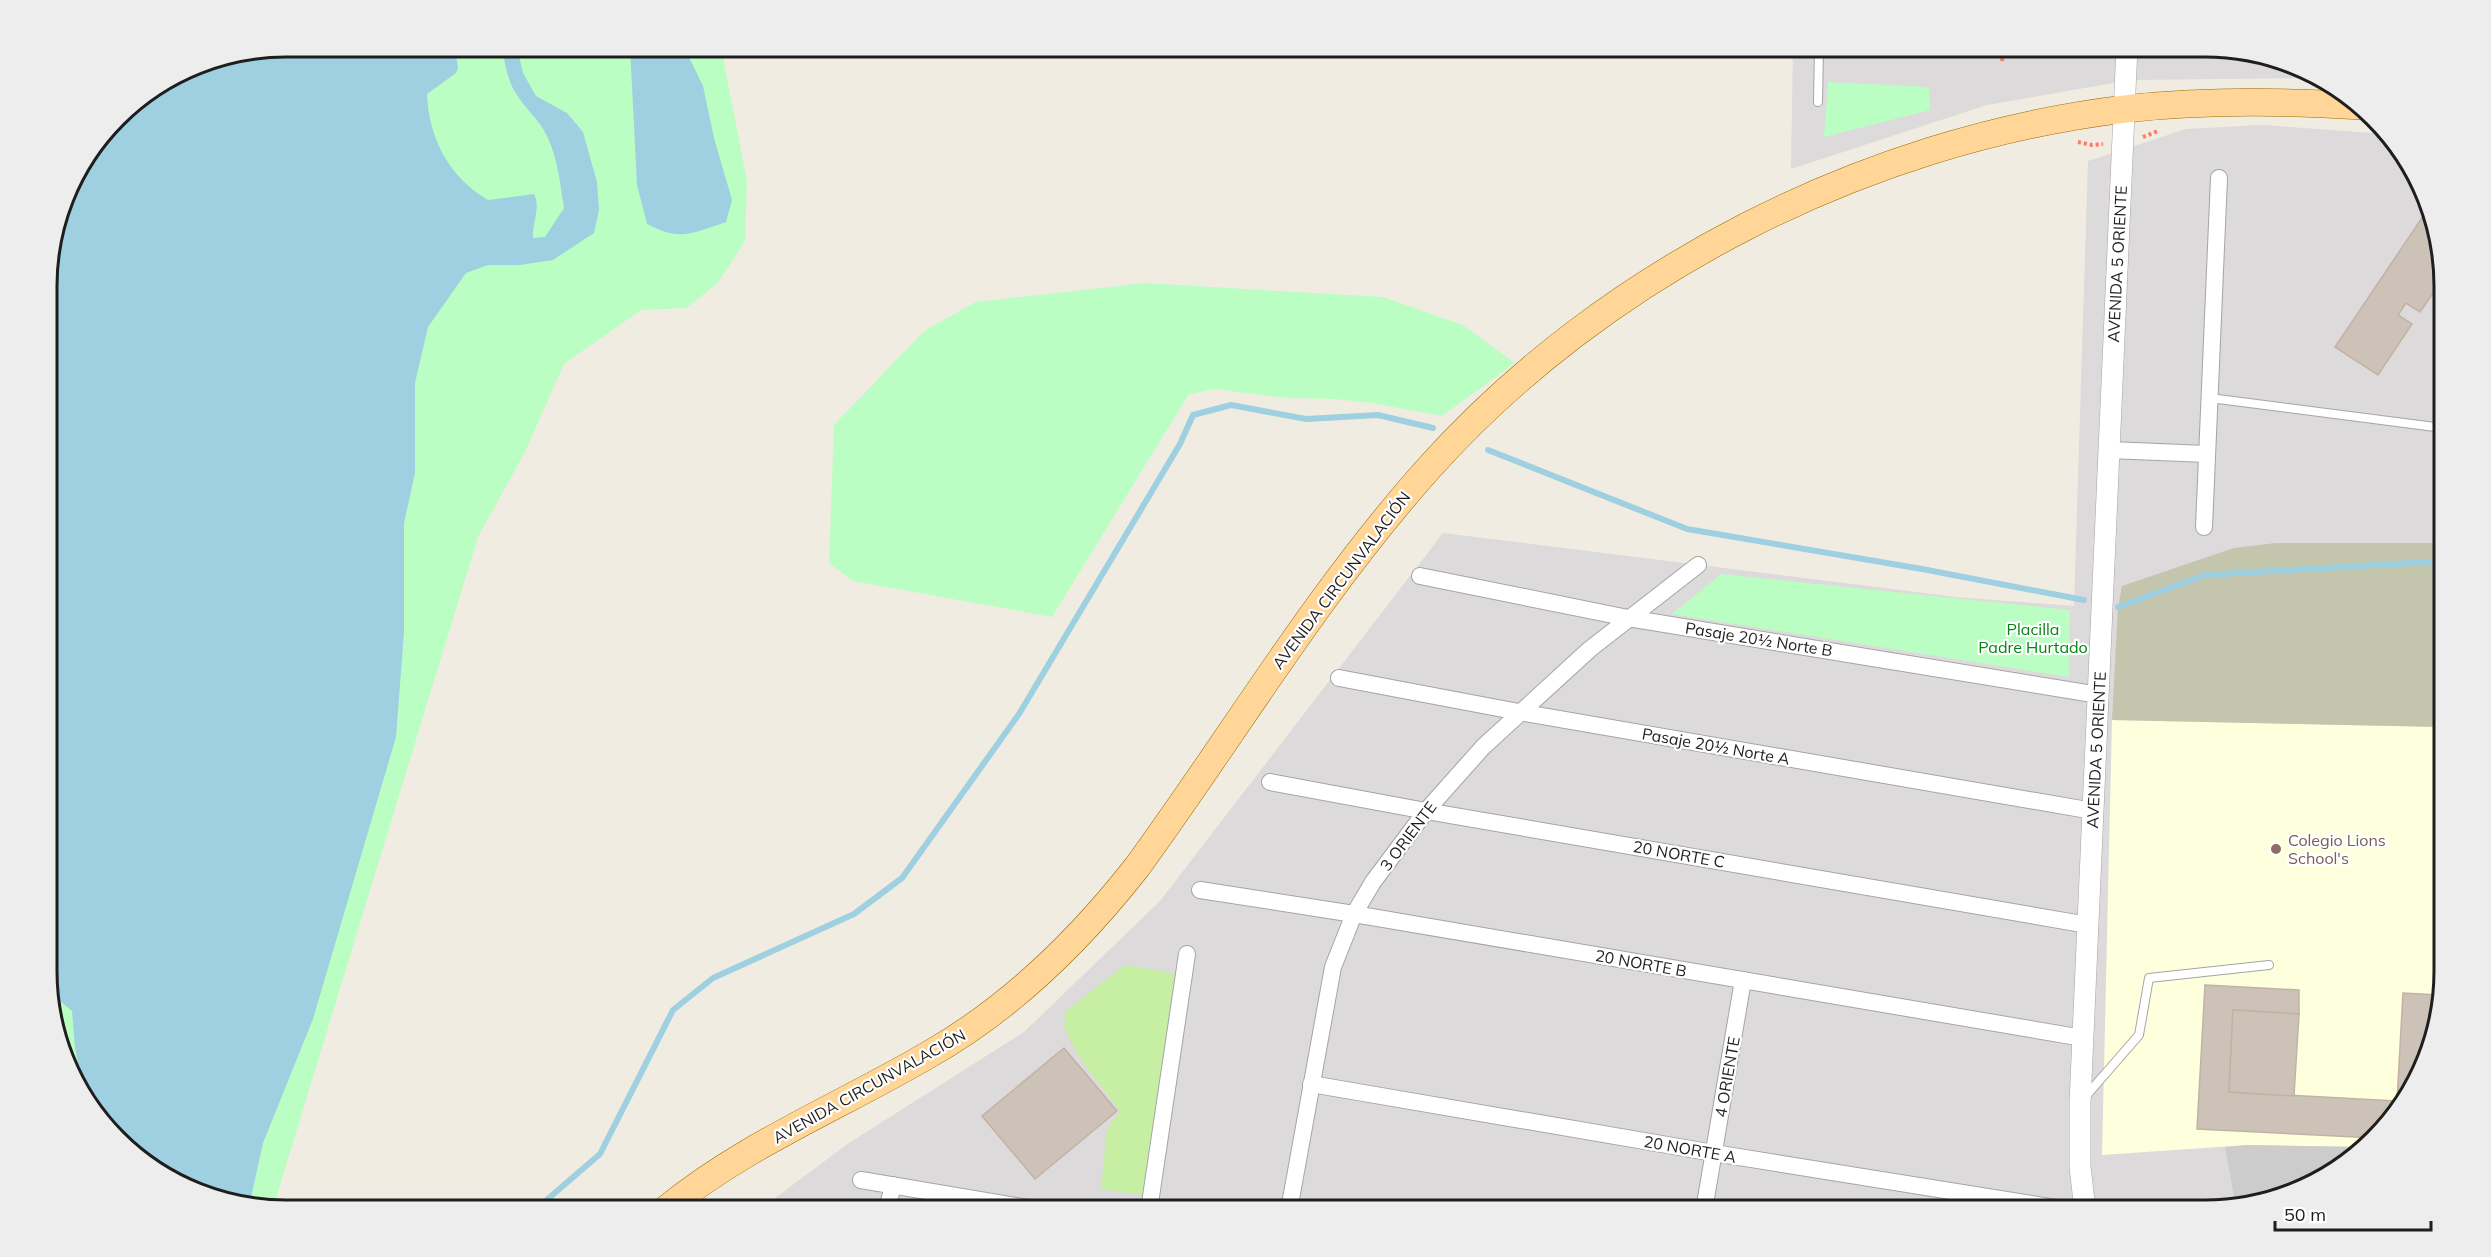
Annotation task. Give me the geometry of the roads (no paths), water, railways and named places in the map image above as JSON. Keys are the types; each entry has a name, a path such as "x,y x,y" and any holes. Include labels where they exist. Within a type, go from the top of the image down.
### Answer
{"main road":[{"name":"AVENIDA CIRCUNVALACIÓN","path":"680,1200 751,1152 930,1054 969,1030 1006,1002 1066,950 1110,902 1137,867 1285,653 1371,537 1428,469 1462,433 1535,366 1656,278 1693,255 1780,210 1907,158 1970,140 2040,124 2124,110 2248,102 2347,105"}],"street":[{"name":"AVENIDA 5 ORIENTE","path":"2084,1200 2080,1167 2080,1103 2126,57"},
{"path":"2204,527 2219,178"},
{"path":"2109,450 2207,454"},
{"name":"3 ORIENTE","path":"1291,1200 1333,967 1354,914 1391,856 1452,780 1519,712 1582,655 1698,566"},
{"name":"Pasaje 20½ Norte B","path":"1420,576 1628,618 2098,695"},
{"name":"Pasaje 20½ Norte A","path":"1339,678 1519,712 2093,811"},
{"name":"20 NORTE C","path":"1270,782 2088,925"},
{"name":"20 NORTE B","path":"1200,890 2083,1038"},
{"path":"1150,1200 1187,954"},
{"name":"4 ORIENTE","path":"1706,1200 1743,980"},
{"name":"20 NORTE A","path":"1311,1084 2007,1200"},
{"path":"861,1180 981,1200"},
{"path":"889,1200 893,1185"}],"lane":[{"path":"1818,102 1819,57"},
{"path":"2210,398 2434,427"},
{"path":"2080,1103 2139,1035 2149,978 2269,965"}],"water":[{"path":"271,57 456,57 458,68 456,73 427,94 437,141 452,168 462,180 488,200 534,194 537,205 533,238 545,237 564,208 551,145 540,125 514,90 505,66 504,57 519,57 523,73 536,96 567,113 583,132 597,182 599,210 594,233 553,260 520,265 488,265 466,273 428,327 415,383 415,473 404,523 404,632 396,737 313,1019 263,1143 251,1197 212,1188 184,1176 146,1153 124,1133 104,1111 79,1069 72,1011 59,1000 57,986 57,271 61,241 74,198 104,146 124,124 146,104 198,74 241,61"},
{"path":"631,57 689,57 703,86 714,138 732,200 726,222 687,234 659,230 647,224 637,185"}],"waterway":[{"path":"547,1200 600,1154 673,1010 713,978 854,914 902,878 1019,714 1180,444 1193,415 1231,405 1306,419 1378,415 1433,428"},
{"path":"1488,450 1687,529 1922,569 2084,600"},
{"path":"2118,607 2205,575 2434,562"}],"place":[{"name":"Colegio Lions School's","path":"2276,849"}],"park label":[{"name":"Placilla Padre Hurtado","path":"2033,638"}]}
